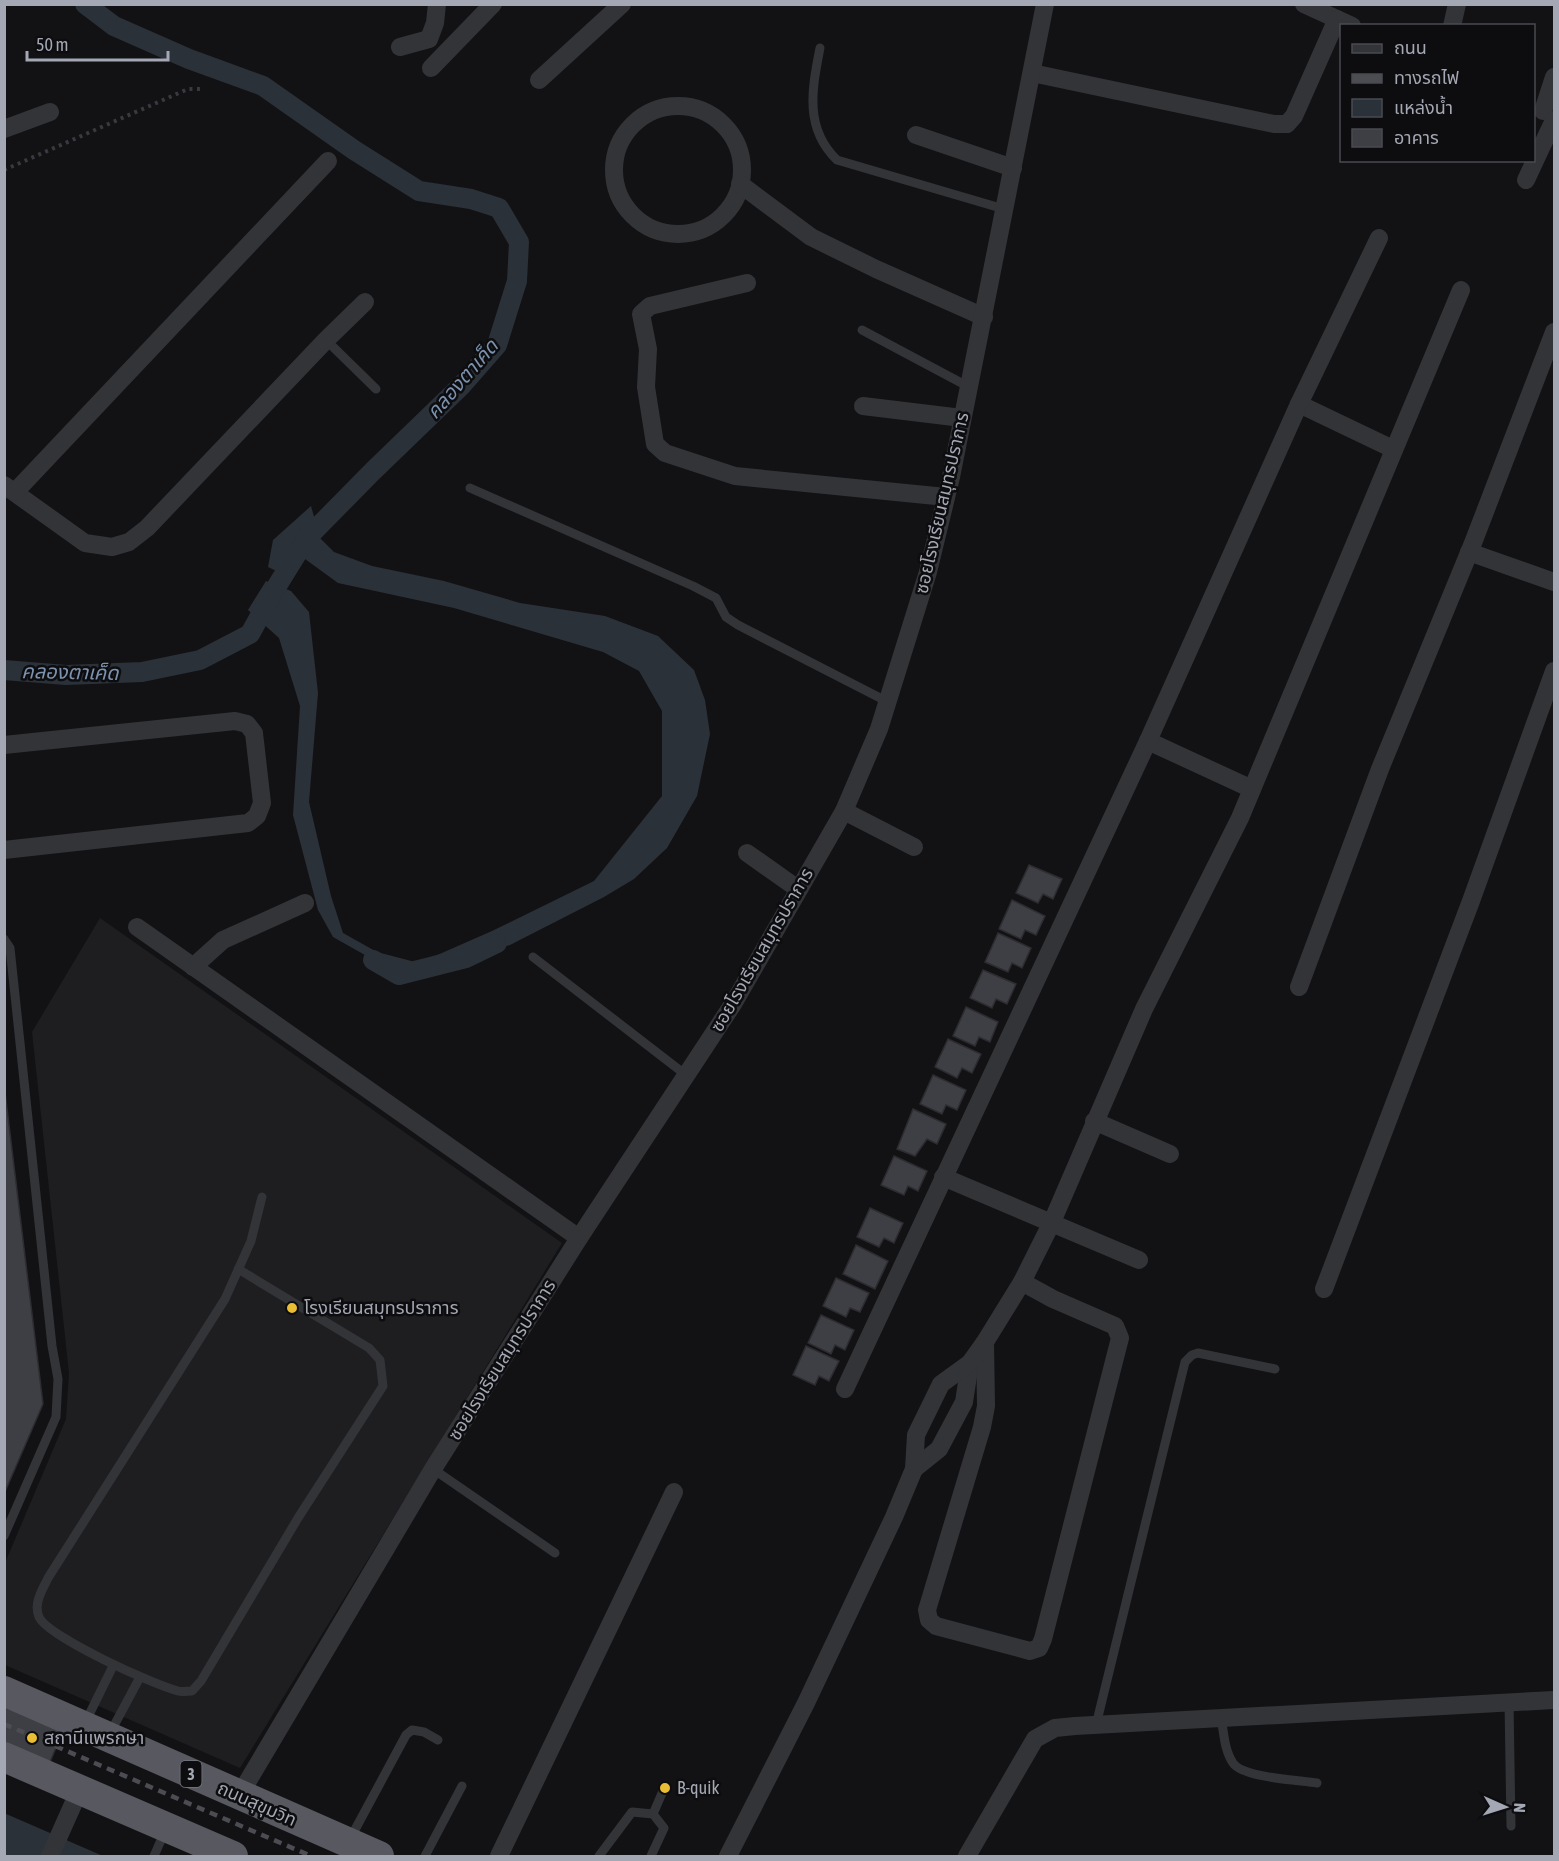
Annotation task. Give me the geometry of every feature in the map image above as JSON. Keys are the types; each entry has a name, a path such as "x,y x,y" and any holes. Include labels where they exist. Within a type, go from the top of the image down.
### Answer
{"highway":[{"name":"ถนนสุขุมวิท","path":"4,1691 379,1857"},
{"path":"4,1757 80,1791 159,1846 233,1857"}],"street":[{"path":"400,47 429,39 435,23 437,4"},
{"path":"431,68 493,4"},
{"path":"539,80 622,4"},
{"name":"ซอยโรงเรียนสมุทรปราการ","path":"239,1796 433,1469 579,1238 733,1004 844,812 879,729 928,572 984,317 1045,4"},
{"path":"1304,4 1344,22"},
{"path":"1452,24 1457,4"},
{"path":"1032,73 1274,124 1287,124 1294,116 1340,30"},
{"path":"1535,150 1554,77"},
{"path":"689,105 712,114 729,130 740,152 743,175 740,184 736,198 722,218 702,231 678,235 655,231 634,218 620,199 613,176 615,152 626,130 644,114 666,106 689,105"},
{"path":"4,129 50,112"},
{"path":"916,135 1013,168"},
{"path":"328,161 10,488 85,543 112,547 129,542 147,528 365,302"},
{"path":"1526,180 1531,162"},
{"path":"740,184 811,237 984,317"},
{"path":"845,1389 1148,741 1299,404 1379,238"},
{"path":"747,283 650,306 642,314 648,349 646,387 655,444 665,453 735,476 946,497"},
{"path":"728,1857 806,1704 894,1517 914,1469 916,1435 941,1384 970,1363 985,1342 1022,1282 1052,1222 1144,1009 1226,847 1252,789 1461,290"},
{"path":"1299,987 1380,769 1469,552 1554,332"},
{"path":"1299,404 1393,449"},
{"path":"863,406 963,418"},
{"path":"1469,552 1554,582"},
{"path":"1324,1289 1471,901 1554,671"},
{"path":"4,745 235,721 247,724 254,734 262,803 257,816 248,823 4,850"},
{"path":"1148,741 1252,789"},
{"path":"844,812 914,847"},
{"path":"747,854 798,889"},
{"path":"193,967 223,940 305,903"},
{"path":"137,927 579,1238"},
{"path":"1095,1121 1170,1154"},
{"path":"943,1177 1139,1260"},
{"path":"985,1342 986,1406 982,1427 927,1610 929,1620 936,1626 1030,1651 1039,1648 1043,1639 1120,1338 1115,1326 1053,1299 1022,1282"},
{"path":"914,1469 939,1449 964,1402 970,1363"},
{"path":"499,1857 674,1492"},
{"path":"967,1857 1035,1739 1055,1728 1554,1700"},
{"path":"50,1857 80,1791"}],"lane":[{"path":"820,48 812,88 812,111 825,148 837,160 1004,209"},
{"path":"862,330 969,387"},
{"path":"326,340 376,389"},
{"path":"470,488 716,598 726,617 738,626 888,702"},
{"path":"4,939 10,948 52,1346 58,1379 56,1417 4,1536"},
{"path":"533,957 686,1075"},
{"path":"238,1269 369,1348 380,1360 383,1386 298,1518 201,1681 192,1692 179,1691 113,1666 50,1629 39,1617 37,1601 48,1578 225,1299 250,1241 262,1197"},
{"path":"1096,1725 1185,1362 1198,1353 1275,1369"},
{"path":"433,1469 555,1553"},
{"path":"96,1731 113,1666"},
{"path":"96,1731 140,1677"},
{"path":"1509,1702 1511,1826"},
{"path":"1221,1718 1226,1748 1233,1764 1250,1773 1317,1783"},
{"path":"348,1843 406,1735 412,1730 419,1731 438,1740"},
{"path":"425,1857 462,1786"},
{"path":"653,1814 663,1791"},
{"path":"599,1857 632,1812 653,1814 664,1828 651,1857"}],"path":[{"path":"4,170 188,89 202,89"}],"shaded area":[{"name":"โรงเรียนสมุทรปราการ","path":"100,918 562,1243 240,1768 5,1665 5,1563 66,1419 69,1373 32,1032"}],"water":[{"path":"311,506 320,538 334,552 372,566 444,581 520,603 605,616 658,636 694,670 705,700 710,734 697,796 667,848 634,879 510,945 426,968 395,972 333,937 318,910 293,815 300,706 279,638 248,610 266,581 291,591 309,612 318,693 309,802 331,896 343,933 377,952 419,963 492,931 594,881 662,796 662,711 639,671 603,652 454,608 338,583 305,559 291,578 268,567 273,540"},
{"path":"4,1813 103,1856 5,1856"}],"building":[{"path":"1029,865 1062,879 1053,899 1043,894 1038,903 1016,893"},
{"path":"1012,900 1045,916 1036,935 1025,930 1021,939 999,929"},
{"path":"998,933 1031,948 1022,968 1012,963 1008,972 985,962"},
{"path":"983,970 1016,984 1007,1004 996,999 992,1008 970,998"},
{"path":"966,1007 998,1022 990,1042 979,1037 975,1046 953,1036"},
{"path":"948,1039 981,1054 972,1073 962,1068 957,1078 935,1067"},
{"path":"933,1075 966,1090 957,1110 946,1105 942,1114 920,1104"},
{"path":"4,1084 43,1404 4,1494"},
{"path":"913,1109 946,1124 937,1144 927,1139 915,1156 897,1149"},
{"path":"894,1156 927,1171 918,1191 908,1186 904,1195 881,1185"},
{"path":"870,1208 903,1223 894,1243 884,1238 879,1247 857,1237"},
{"path":"856,1245 888,1261 875,1289 843,1274"},
{"path":"836,1278 869,1293 860,1312 850,1308 846,1317 823,1306"},
{"path":"821,1315 854,1330 845,1350 835,1345 831,1354 808,1343"},
{"path":"806,1346 839,1361 829,1381 819,1376 815,1385 793,1375"},
{"name":"สถานีแพรกษา","path":"4,1689 69,1717 44,1776 4,1759"}],"waterway":[{"name":"คลองตาเค็ด","path":"4,670 66,675 142,672 200,660 250,634 306,539 462,385 497,345 517,281 519,242 499,208 471,199 419,191 354,150 263,86 189,59 114,26 85,4"},
{"path":"373,960 399,975 466,958 497,943"}],"railway":[{"path":"4,1724 311,1856"}],"place":[{"name":"โรงเรียนสมุทรปราการ","path":"292,1308"},
{"name":"สถานีแพรกษา","path":"32,1738"},
{"name":"B-quik","path":"665,1788"}]}
